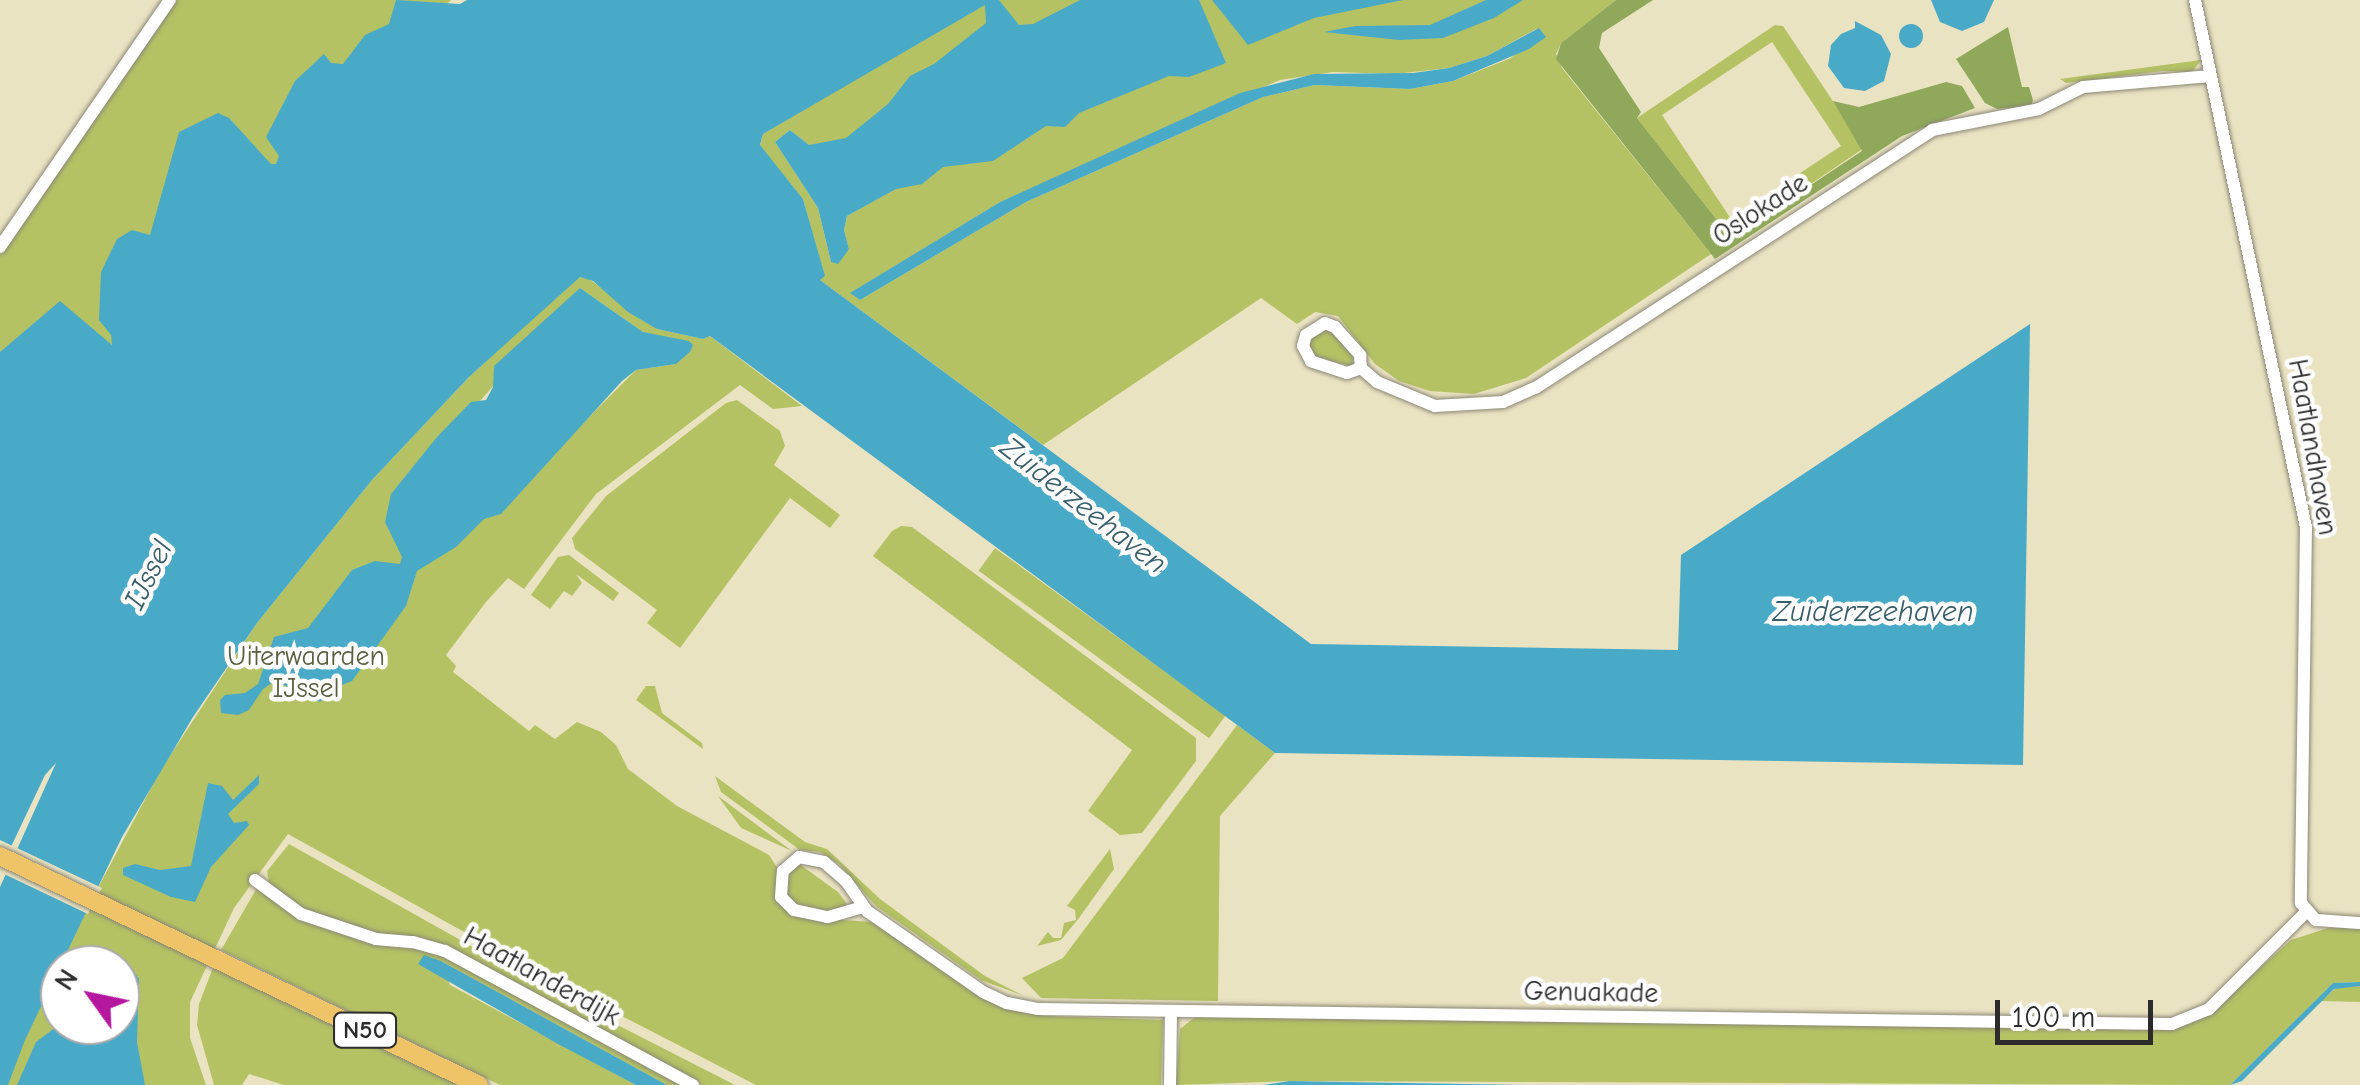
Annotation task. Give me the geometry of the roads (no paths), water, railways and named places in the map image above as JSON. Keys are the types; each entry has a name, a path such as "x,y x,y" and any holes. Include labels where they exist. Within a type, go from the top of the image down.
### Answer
{"highway":[{"name":"N50","path":"0,856 478,1085"}],"street":[{"path":"0,247 170,0"},
{"name":"Haatlandhaven","path":"2195,0 2306,526 2300,892 2306,912"},
{"name":"Oslokade","path":"1361,368 1347,372 1311,361 1302,346 1306,334 1324,323 1336,326 1360,355 1361,368 1377,382 1435,406 1503,402 1536,387 1932,130 1968,119 2039,109 2083,87 2211,76"},
{"name":"Genuakade","path":"863,907 841,916 794,910 782,897 783,871 793,859 816,858 846,881 863,907 983,992 1007,1003 1038,1009 2172,1024 2209,1009 2306,912"},
{"name":"Haatlanderdijk","path":"255,880 301,914 376,940 413,942 445,951 693,1085"},
{"path":"2306,912 2322,922 2360,923"},
{"path":"1170,1085 1171,1011"}],"water":[{"path":"396,0 460,4 467,0 999,0 1019,25 1033,24 1080,0 1199,0 1226,63 1189,77 1169,76 1079,113 1065,127 1046,126 993,161 943,167 922,184 896,189 847,216 844,230 849,249 838,264 831,262 818,208 775,142 790,130 809,145 846,138 888,104 910,76 934,64 986,23 985,5 763,134 760,145 803,199 825,276 820,280 1311,644 1678,650 1681,555 2030,324 2023,765 1275,753 710,336 703,339 657,329 628,312 593,281 580,277 469,377 372,480 257,623 193,717 122,837 70,945 40,945 40,1009 8,1085 0,1085 0,887 56,763 45,775 0,870 0,352 60,301 112,345 111,335 99,320 101,272 117,239 132,230 150,235 179,132 218,113 229,118 271,164 276,164 279,156 266,137 295,81 324,54 331,63 343,64 365,35 389,24"},
{"path":"1212,0 1403,0 1314,18 1248,45"},
{"path":"1486,0 1523,0 1494,18 1443,38 1399,40 1324,32 1355,26 1430,25"},
{"path":"1931,0 1994,0 1984,22 1962,31 1940,22"},
{"path":"1855,21 1881,35 1891,54 1884,81 1865,91 1844,88 1828,66 1831,45 1841,34 1855,28"},
{"path":"1911,24 1920,27 1920,45 1911,48 1902,45 1899,36 1902,27"},
{"path":"1539,28 1546,37 1529,49 1453,81 1410,89 1315,85 1263,97 1026,202 860,300 850,293 1000,202 1240,93 1314,74 1413,73 1449,68 1487,56"},
{"path":"580,288 643,332 689,341 693,345 690,352 676,364 636,370 622,381 501,514 484,519 456,547 417,571 406,606 352,681 334,688 320,702 275,681 263,689 249,710 238,715 221,713 220,700 225,695 245,693 258,684 274,637 308,628 352,570 375,561 400,564 402,557 385,522 391,494 471,402 486,400 493,387 494,366"},
{"path":"259,775 259,784 228,814 234,823 247,821 249,825 211,867 195,902 171,897 123,875 123,868 135,864 160,870 191,866 208,783 222,786 233,800"},
{"path":"424,955 667,1085 636,1085 558,1044 418,964"},
{"path":"2360,982 2360,986 2334,989 2242,1081 2230,1085 2333,983"},
{"path":"40,1039 40,1045 138,1045 145,1085 17,1085"},
{"path":"1290,1081 1346,1082 1525,1085 1263,1085"}],"water label":[{"name":"Zuiderzeehaven","path":"1083,506"},
{"name":"IJssel","path":"149,575"},
{"name":"Zuiderzeehaven","path":"1873,612"}],"park label":[{"name":"Uiterwaarden IJssel","path":"306,672"}]}
